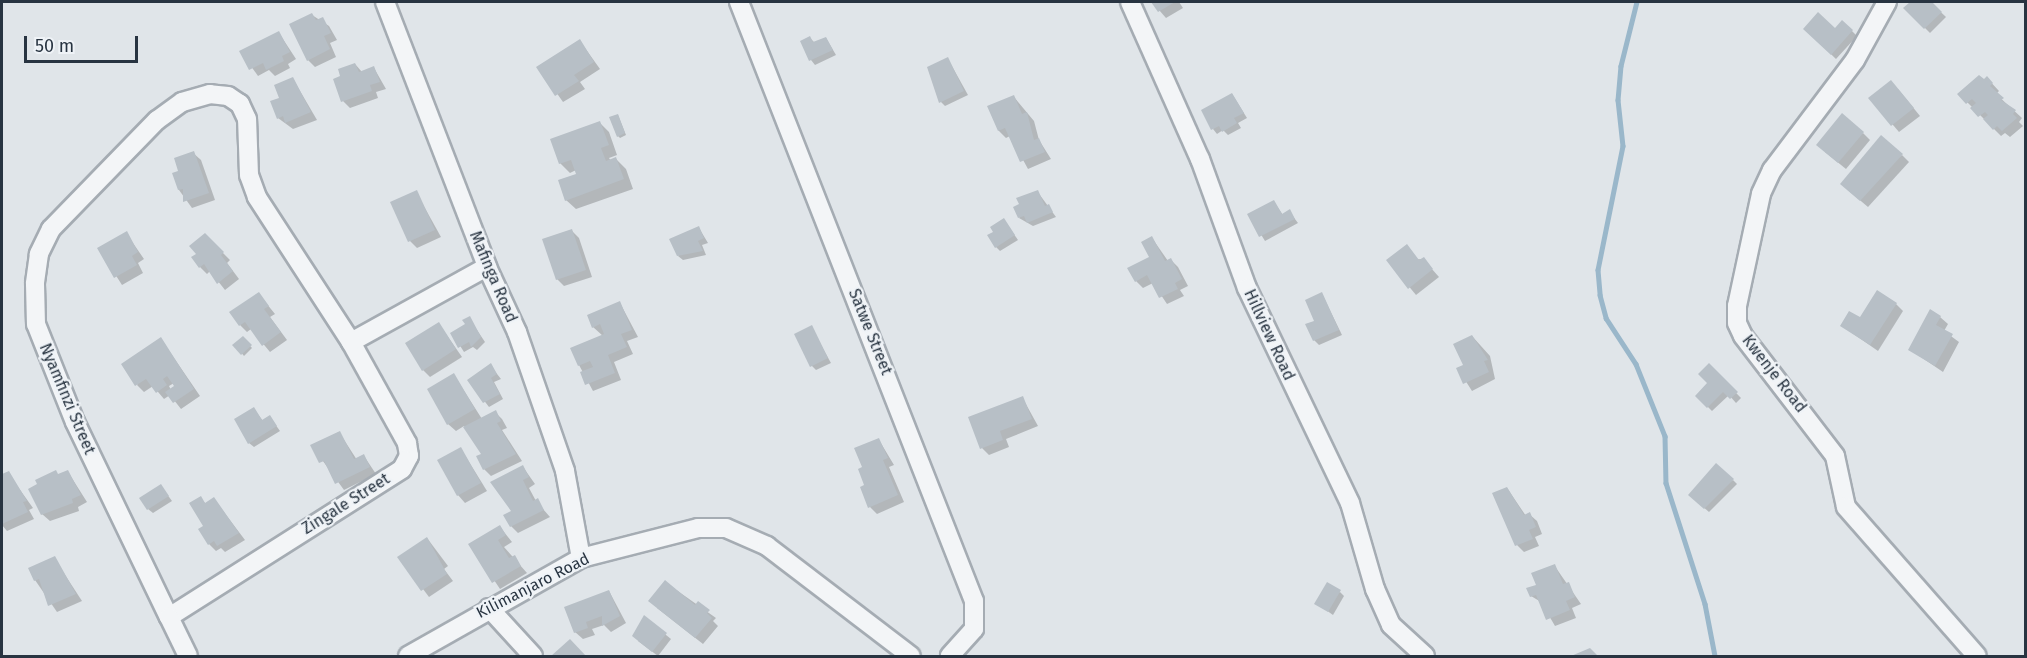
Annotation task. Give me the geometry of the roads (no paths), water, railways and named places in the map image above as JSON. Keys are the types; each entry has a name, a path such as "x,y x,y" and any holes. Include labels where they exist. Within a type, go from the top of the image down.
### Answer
{"street":[{"name":"Mafinga Road","path":"385,2 487,267 517,332 565,471 581,558"},
{"name":"Satwe Street","path":"739,2 974,601 974,629 950,657"},
{"name":"Hillview Road","path":"1130,2 1200,159 1247,288 1350,503 1379,598 1391,625 1425,657"},
{"name":"Kwenje Road","path":"1887,2 1855,60 1772,170 1761,194 1737,306 1737,323 1743,336 1835,456 1846,507 1977,657"},
{"name":"Nyamfinzi Street","path":"189,657 75,422 36,324 39,254 51,229 126,156 157,120 182,102 210,94 228,96 240,105 247,119 249,175 257,197 351,342"},
{"path":"351,342 487,267"},
{"name":"Zingale Street","path":"169,617 402,469 409,456 408,443 351,342"},
{"name":"Kilimanjaro Road","path":"408,657 489,608 581,558 698,528 726,528 748,534 911,657"},
{"path":"489,608 533,657"}],"waterway":[{"path":"1637,2 1621,66 1618,100 1623,146 1598,270 1600,295 1606,318 1636,364 1665,436 1666,483 1705,604 1715,656"}]}
